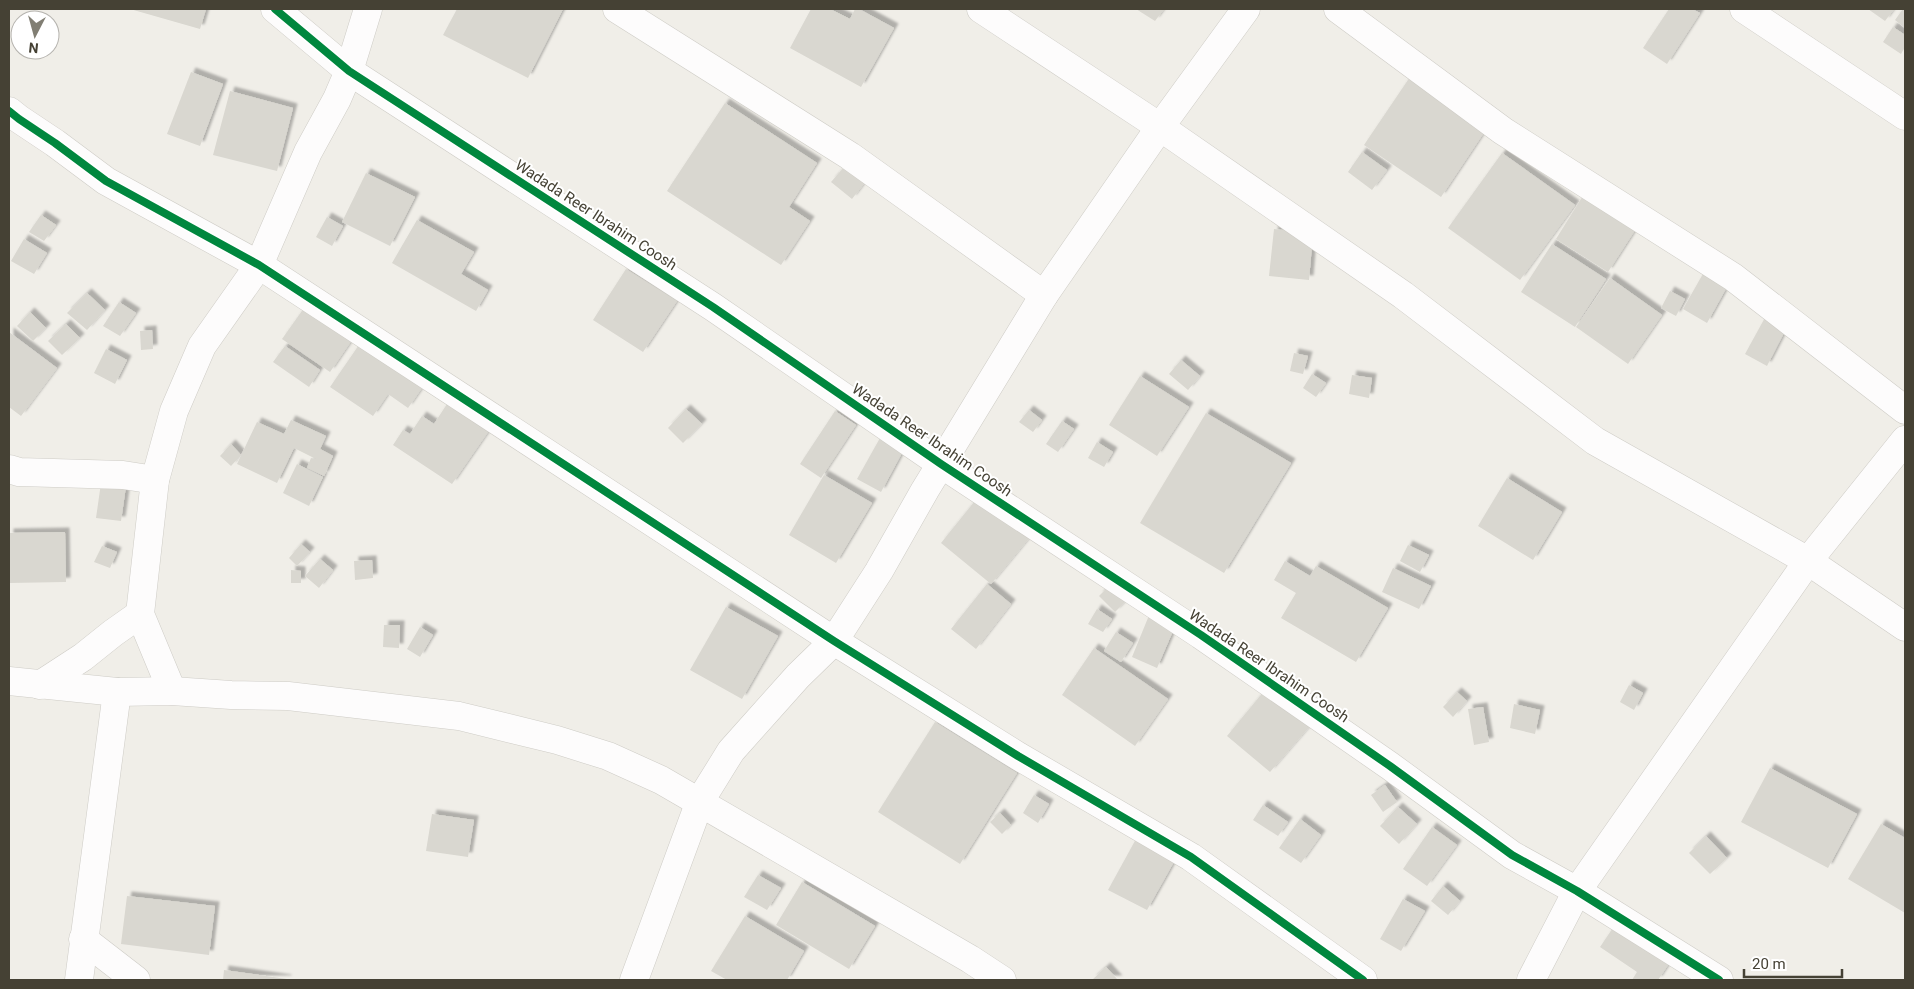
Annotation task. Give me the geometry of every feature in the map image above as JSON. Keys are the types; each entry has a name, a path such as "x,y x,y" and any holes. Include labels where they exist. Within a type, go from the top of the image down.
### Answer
{"street":[{"name":"Wadada Reer Ibrahim Coosh","path":"275,9 349,71 712,307 941,464 1201,635 1390,766 1512,855 1577,891 1719,980"},
{"path":"172,690 140,614 155,480 174,411 202,346 259,265 308,152 337,99 349,71 368,9"},
{"path":"617,9 850,156 1044,295"},
{"path":"981,9 1160,127 1403,295 1595,441 1808,561 1905,627"},
{"path":"634,980 700,801 731,752 798,676 834,641 879,571 941,464 1044,295 1160,127 1246,9"},
{"path":"1338,9 1503,131 1733,277 1905,410"},
{"path":"1744,9 1905,116"},
{"path":"9,111 106,181 259,265 834,641 1018,756 1191,857 1363,980"},
{"path":"1531,980 1577,891 1808,561 1905,440"},
{"path":"9,469 28,472 123,475 155,480"},
{"path":"40,685 83,657 140,614"},
{"path":"9,681 117,692 172,690 231,695 288,696 459,716 557,740 608,756 661,780 700,801 970,959 1002,980"},
{"path":"79,980 83,938 117,692"},
{"path":"83,938 136,980"}],"building":[{"path":"130,9 206,9 200,29"},
{"path":"457,9 563,9 528,78 443,35"},
{"path":"811,9 830,9 850,19 855,9 859,9 894,28 861,87 790,48"},
{"path":"1136,9 1164,9 1155,21"},
{"path":"1669,9 1692,9 1700,13 1667,64 1643,48"},
{"path":"1868,9 1894,9 1885,21"},
{"path":"1905,9 1905,28 1895,20"},
{"path":"1893,27 1905,35 1905,47 1901,54 1883,42"},
{"path":"191,72 223,84 200,146 167,134"},
{"path":"1410,77 1487,128 1441,197 1364,145"},
{"path":"230,91 293,108 277,171 213,155"},
{"path":"725,103 817,163 789,207 810,221 781,265 667,191"},
{"path":"1362,152 1387,170 1372,190 1348,172"},
{"path":"1502,153 1575,205 1520,280 1448,228"},
{"path":"846,165 866,181 852,199 831,182"},
{"path":"366,173 415,197 390,246 342,222"},
{"path":"1586,191 1639,224 1608,272 1556,239"},
{"path":"41,215 56,225 44,241 29,232"},
{"path":"327,217 343,226 332,246 316,237"},
{"path":"417,220 474,252 461,274 488,290 476,311 392,263"},
{"path":"1274,229 1313,233 1309,280 1269,276"},
{"path":"24,239 47,253 34,274 11,261"},
{"path":"1552,244 1606,279 1575,327 1521,292"},
{"path":"626,269 677,301 643,352 593,320"},
{"path":"1704,272 1728,285 1707,323 1683,309"},
{"path":"1610,278 1662,315 1628,364 1576,327"},
{"path":"1670,291 1685,299 1676,316 1661,308"},
{"path":"87,293 105,310 87,330 67,313"},
{"path":"309,301 356,334 330,372 282,339"},
{"path":"119,302 136,313 120,336 103,326"},
{"path":"30,312 46,328 33,341 17,326"},
{"path":"1767,314 1788,325 1767,366 1745,354"},
{"path":"66,324 80,338 62,355 48,341"},
{"path":"152,330 153,349 141,350 140,331"},
{"path":"9,332 57,368 21,416 9,407"},
{"path":"361,342 424,385 408,408 388,394 373,416 330,387"},
{"path":"285,346 320,370 309,387 273,362"},
{"path":"106,349 127,360 115,384 94,373"},
{"path":"1294,353 1308,356 1303,374 1290,371"},
{"path":"1181,360 1200,376 1188,390 1169,374"},
{"path":"1312,374 1326,383 1316,397 1303,388"},
{"path":"1352,375 1372,378 1369,398 1349,394"},
{"path":"1140,376 1189,407 1157,456 1109,425"},
{"path":"447,404 488,432 452,484 393,445 403,430 410,434 422,416 434,424"},
{"path":"686,409 702,424 683,443 668,428"},
{"path":"1029,410 1042,420 1033,432 1019,422"},
{"path":"835,411 856,425 821,478 800,464"},
{"path":"1206,413 1291,463 1224,573 1140,523"},
{"path":"291,420 326,436 320,449 333,456 324,476 307,468 311,458 316,459 294,448 277,483 237,464 257,422 284,434"},
{"path":"1062,421 1074,429 1058,452 1046,444"},
{"path":"880,438 903,451 881,492 857,479"},
{"path":"1097,442 1113,452 1104,467 1088,458"},
{"path":"231,444 241,455 231,466 220,456"},
{"path":"297,464 323,477 309,506 283,493"},
{"path":"824,475 872,503 836,563 789,535"},
{"path":"1507,478 1562,512 1533,560 1478,526"},
{"path":"101,483 126,486 121,521 96,518"},
{"path":"979,496 1030,537 991,584 941,543"},
{"path":"65,532 66,582 9,583 9,533"},
{"path":"301,544 310,552 297,566 289,558"},
{"path":"1408,545 1429,555 1420,572 1400,561"},
{"path":"102,546 117,552 110,568 94,562"},
{"path":"320,559 333,570 319,588 305,576"},
{"path":"372,560 373,578 355,580 354,561"},
{"path":"1285,561 1310,576 1316,566 1388,608 1356,662 1281,618 1296,593 1274,580"},
{"path":"1393,568 1431,586 1419,609 1382,592"},
{"path":"291,570 301,571 301,583 291,583"},
{"path":"1112,583 1128,599 1115,612 1099,596"},
{"path":"987,584 1011,604 976,649 951,629"},
{"path":"726,607 778,636 742,699 690,670"},
{"path":"1097,609 1112,619 1103,632 1088,624"},
{"path":"1150,613 1176,624 1157,668 1132,657"},
{"path":"384,625 400,625 399,648 383,647"},
{"path":"420,627 433,635 420,657 407,649"},
{"path":"1116,632 1133,643 1121,662 1104,651"},
{"path":"1094,648 1168,699 1135,746 1062,695"},
{"path":"1629,685 1643,693 1634,710 1620,702"},
{"path":"1265,690 1309,727 1270,772 1227,736"},
{"path":"1457,692 1467,701 1453,717 1443,707"},
{"path":"1514,704 1540,710 1535,734 1510,728"},
{"path":"1483,707 1489,742 1474,745 1468,709"},
{"path":"935,722 1017,773 960,864 878,812"},
{"path":"1770,768 1857,814 1828,868 1741,822"},
{"path":"1385,785 1397,802 1383,812 1371,795"},
{"path":"1034,795 1049,804 1038,823 1023,813"},
{"path":"1263,805 1288,822 1278,836 1253,820"},
{"path":"1398,807 1417,824 1399,844 1380,826"},
{"path":"1000,813 1011,825 1002,834 990,822"},
{"path":"432,814 474,820 468,857 426,851"},
{"path":"1300,819 1321,835 1301,863 1279,848"},
{"path":"1881,824 1905,838 1905,913 1848,879"},
{"path":"1432,827 1457,845 1427,886 1403,869"},
{"path":"1706,836 1727,858 1710,874 1689,853"},
{"path":"1136,839 1175,860 1147,910 1108,890"},
{"path":"758,875 781,888 767,910 744,897"},
{"path":"802,882 875,926 849,969 776,925"},
{"path":"1443,886 1460,901 1448,915 1431,901"},
{"path":"127,896 215,906 209,955 121,944"},
{"path":"1403,899 1425,911 1401,951 1380,939"},
{"path":"745,916 804,951 787,980 727,980 711,971"},
{"path":"1619,919 1674,956 1658,980 1632,980 1637,972 1600,947"},
{"path":"1106,967 1118,980 1092,980"},
{"path":"224,970 287,979 287,980 223,980"}],"cycle path":[{"path":"275,9 349,71 713,307 941,464 1201,635 1390,766 1512,855 1577,891 1719,980"},
{"path":"9,111 106,181 259,265 834,641 1018,756 1191,857 1363,980"}]}
